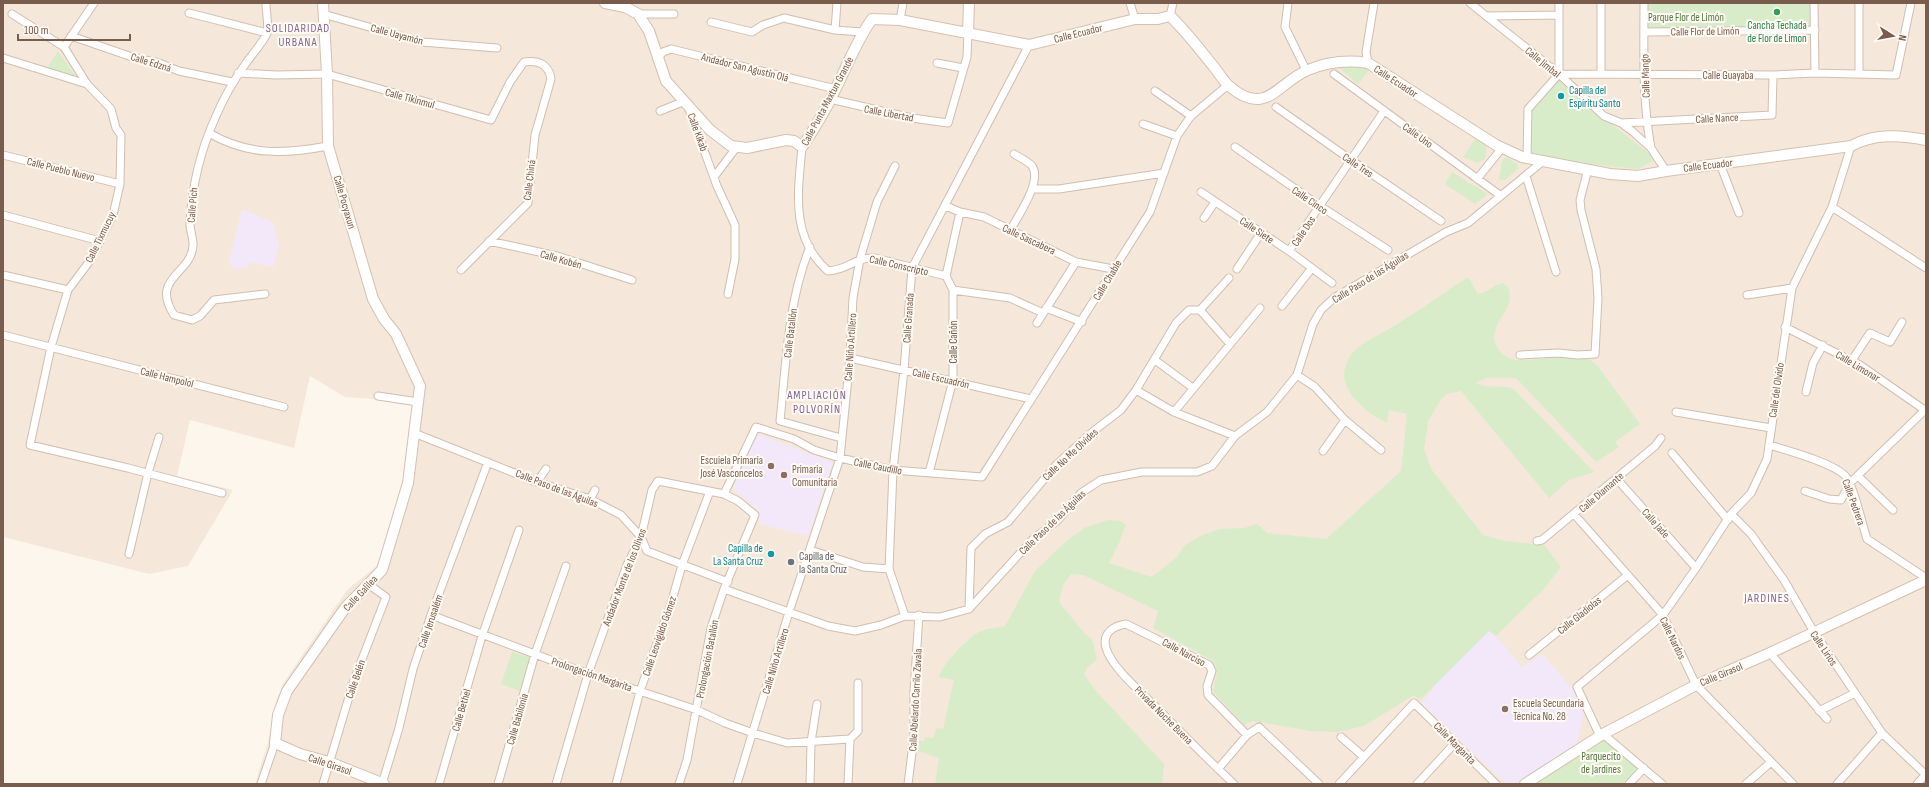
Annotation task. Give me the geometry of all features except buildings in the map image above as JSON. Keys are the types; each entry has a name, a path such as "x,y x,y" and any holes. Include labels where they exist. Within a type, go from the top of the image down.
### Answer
{"street":[{"path":"189,13 267,34 266,3"},
{"name":"Calle Pocyaxun","path":"323,3 327,74 328,146 373,299 384,319 396,334 420,386"},
{"path":"605,3 625,7 638,14 674,14"},
{"path":"835,30 837,3"},
{"path":"900,20 903,3"},
{"path":"937,63 964,68 967,57 969,3"},
{"path":"1130,3 1135,19"},
{"path":"1170,16 1173,3"},
{"path":"1288,3 1285,27 1306,70"},
{"path":"1368,63 1366,52 1374,3"},
{"name":"Calle Jimbal","path":"1470,3 1559,74 1604,116 1621,123 1651,148 1666,171"},
{"path":"1527,158 1528,109 1559,74 1559,3"},
{"path":"1601,3 1601,74"},
{"name":"Calle Mango","path":"1644,3 1644,74 1647,122 1651,148"},
{"path":"1814,3 1815,73"},
{"path":"1859,3 1859,74"},
{"name":"Calle Guayaba","path":"1559,74 1773,75 1815,73 1896,75 1911,3"},
{"path":"12,14 64,47 92,4"},
{"name":"Calle Uayamón","path":"323,14 422,42 497,48"},
{"name":"Calle Kikab","path":"638,14 649,32 657,59 666,81 686,103 714,177 735,225 734,260 728,294"},
{"path":"1486,16 1559,15"},
{"name":"Calle Ecuador","path":"872,19 900,20 1029,45 1135,19 1158,19 1170,16 1180,26 1228,85 1242,95 1256,99 1267,98 1306,70 1322,65 1351,60 1368,63 1502,148 1542,162 1610,174 1638,176 1851,146 1864,139 1887,136 1926,140"},
{"path":"711,22 752,32 763,25 784,18 835,30 862,32"},
{"name":"Calle Punta Maxtun Grande","path":"804,235 799,221 798,206 802,147 813,131 836,89 862,32 872,19"},
{"name":"Calle Flor de Limón","path":"1644,32 1815,30"},
{"name":"Calle Pich","path":"265,294 214,300 200,316 192,320 174,315 168,306 166,296 168,285 176,272 187,262 193,246 190,224 194,184 209,133 232,82 267,34"},
{"name":"Calle Edzná","path":"71,36 135,58 159,63 179,71 232,82"},
{"name":"Calle Granada","path":"905,616 889,569 893,470 904,370 912,268 946,206 971,154 1029,45"},
{"name":"Calle Tixmucuy","path":"64,47 87,84 111,109 116,128 121,135 120,184 112,215 100,241 88,262 68,290 51,347 30,445 148,473"},
{"name":"Andador San Agustín Olá","path":"657,59 663,52 671,49 836,89"},
{"path":"3,58 87,84"},
{"name":"Calle Tikinmul","path":"238,73 276,75 327,74 389,93 491,120 510,82 524,62 535,60 547,66"},
{"name":"Calle Chiná","path":"461,270 528,204 535,135 551,79 547,66"},
{"name":"Calle Libertad","path":"830,99 912,118 948,123 964,68"},
{"name":"Calle Uno","path":"1334,74 1501,196"},
{"name":"Calle Nance","path":"1621,123 1772,115 1773,75"},
{"name":"Calle Chable","path":"982,477 1082,322 1113,269 1150,212 1177,136 1191,116 1228,85"},
{"path":"1155,91 1191,116"},
{"path":"660,111 686,103 710,130 731,146 736,148 747,148 786,140 794,141 802,147"},
{"name":"Calle Tres","path":"1276,107 1351,160 1441,220"},
{"name":"Calle Dos","path":"1289,251 1384,111"},
{"path":"1142,124 1177,136"},
{"path":"209,133 226,143 263,151 301,151 328,146"},
{"name":"Calle del Olvido","path":"1601,735 1577,687 1663,615 1730,517 1751,494 1767,459 1785,327 1792,288 1832,207 1851,146"},
{"name":"Calle Cinco","path":"1235,147 1320,206 1388,250"},
{"path":"714,177 736,148"},
{"path":"1477,179 1502,148"},
{"path":"1010,231 1032,189 1036,176 1032,166 1014,154"},
{"name":"Calle Pueblo Nuevo","path":"3,155 120,184"},
{"name":"Calle Paso de las Águilas","path":"724,589 828,626 855,631 881,625 905,616 920,615 940,617 969,608 1034,538 1057,521 1081,493 1101,480 1120,476 1157,472 1198,472 1212,466 1235,436 1267,412 1297,375 1314,324 1321,310 1334,298 1432,240 1468,222 1542,162"},
{"path":"1720,164 1739,213"},
{"name":"Calle Niño Artillero","path":"737,784 789,612 840,458 850,358 853,298 860,259 877,202 895,166"},
{"path":"1520,355 1595,354 1598,298 1596,269 1581,205 1588,169"},
{"path":"1032,189 1059,189 1164,173"},
{"path":"1526,176 1556,272"},
{"name":"Calle Siete","path":"1201,192 1289,251 1332,283"},
{"path":"1204,218 1215,202"},
{"name":"Calle Sascabera","path":"946,206 960,212 984,217 1076,262 1113,269"},
{"path":"1832,207 1926,268"},
{"path":"960,212 946,276 954,290 1010,298 1044,311 1082,322"},
{"path":"3,215 100,241"},
{"path":"1236,269 1261,233"},
{"name":"Calle Conscripto","path":"804,235 820,264 828,271 840,271 863,257 875,258 946,276"},
{"name":"Calle Kobén","path":"489,241 557,256 632,280"},
{"name":"Calle Batallón","path":"810,247 801,269 793,310 780,421 841,438"},
{"path":"1037,323 1076,262"},
{"path":"1282,306 1312,268"},
{"path":"3,275 68,290"},
{"path":"1229,278 1200,310 1230,344"},
{"path":"1747,295 1792,288"},
{"name":"Calle Cañón","path":"929,473 953,380 954,290"},
{"path":"1174,412 1260,308"},
{"name":"Calle No Me Olvides","path":"969,608 971,548 985,534 1008,522 1056,465 1091,433 1121,410 1155,360 1176,323 1189,310 1200,310"},
{"path":"1852,360 1870,333 1890,342 1902,322"},
{"name":"Calle Limonar","path":"1785,327 1852,360 1926,410"},
{"name":"Calle Hampolol","path":"3,335 284,407"},
{"path":"1806,392 1813,363 1822,346"},
{"name":"Calle Escuadrón","path":"850,358 953,380 1031,399"},
{"path":"1155,360 1193,388"},
{"path":"1297,375 1315,387 1345,420 1381,450"},
{"name":"Calle Galilea","path":"262,784 276,743 278,715 287,691 345,608 382,570 408,483 420,386"},
{"path":"1136,390 1174,412 1235,436"},
{"path":"378,396 418,402"},
{"path":"1805,490 1829,499 1841,500 1850,483 1926,410"},
{"path":"1676,412 1771,428"},
{"path":"1323,451 1345,420"},
{"name":"Calle Caudillo","path":"724,494 756,427 794,439 814,450 840,458 893,470 982,477"},
{"name":"Calle Paso de las Águilas","path":"414,433 537,482 590,499 621,515 641,537 647,551 728,582"},
{"path":"129,554 148,473 159,437"},
{"name":"Calle Diamante","path":"1537,542 1542,540 1656,446 1661,438"},
{"name":"Calle Pedrera","path":"1769,445 1817,460 1843,474 1850,483 1867,539 1926,579"},
{"name":"Calle Lirios","path":"1672,453 1730,517 1751,534 1784,580 1814,632 1882,733 1926,774"},
{"name":"Calle Jerusalém","path":"383,784 399,728 413,669 431,615 488,462"},
{"path":"537,482 546,469"},
{"path":"148,473 222,493"},
{"path":"1858,476 1893,510"},
{"name":"Calle Jade","path":"1616,478 1696,568"},
{"name":"Andador Monte de los Olivos","path":"556,784 588,674 627,565 641,537 652,490 658,481 710,491"},
{"path":"590,499 595,490"},
{"path":"710,491 724,494"},
{"name":"Calle Leovigildo Gómez","path":"616,784 640,691 671,604 682,565 710,491"},
{"name":"Prolongación Batallón","path":"679,784 687,760 711,628 724,589 755,514 738,501 724,494"},
{"name":"Calle Nardos","path":"1574,514 1663,615 1696,685 1793,784"},
{"name":"Calle Bethel","path":"439,784 482,636 519,530"},
{"path":"810,550 863,567 889,569"},
{"name":"Calle Babilonia","path":"498,784 535,654 566,566"},
{"name":"Calle Gladiolas","path":"1529,655 1628,575"},
{"name":"Calle Girasol","path":"1525,784 1555,763 1601,735 1696,685 1770,653 1926,579"},
{"name":"Calle Belén","path":"323,784 354,680 386,597 368,584"},
{"name":"Prolongación Margarita","path":"431,615 482,636 588,674 697,710 725,723 753,733"},
{"name":"Calle Abelardo Carrilo Zavala","path":"908,784 914,737 914,691 920,615"},
{"name":"Calle Narciso","path":"1105,638 1110,630 1116,626 1126,624 1209,665 1212,671 1207,686 1208,695 1247,735"},
{"name":"Privada Noche Buena","path":"1105,638 1106,648 1112,659 1125,675 1234,784"},
{"path":"1770,653 1827,720"},
{"path":"753,733 787,743 850,739 858,731 858,683"},
{"path":"1819,711 1855,693"},
{"name":"Calle Margarita","path":"1364,756 1414,703 1496,784"},
{"path":"810,784 812,742 817,704"},
{"path":"1218,769 1247,735 1258,727 1319,784"},
{"path":"1837,784 1882,733"},
{"path":"1601,735 1644,768 1662,784"},
{"path":"1339,784 1364,756 1341,737"},
{"path":"848,784 850,739"},
{"name":"Calle Girasol","path":"276,743 300,754 330,762 383,784"},
{"path":"1417,784 1455,743"},
{"path":"1746,784 1771,762"},
{"path":"1629,784 1644,768"},
{"path":"1917,784 1926,774"}],"shaded area":[{"path":"3,3 1926,3 1926,784 255,784 269,739 276,702 284,682 347,590 379,564 403,481 413,402 345,397 310,376 294,448 190,420 177,476 233,490 188,566 149,574 3,537"},
{"path":"242,209 273,223 279,246 273,267 250,262 247,267 234,269 229,263"},
{"name":"Primaria Comunitaria","path":"757,434 833,462 808,536 760,524 758,510 733,489"},
{"name":"Escuela Secundaria Técnica No. 28","path":"1489,628 1522,667 1542,654 1573,690 1584,715 1575,747 1517,784 1506,784 1421,703 1434,688 1429,683"}],"green space":[{"name":"Parque Flor de Limón","path":"1645,3 1813,3 1814,28 1645,31"},
{"path":"58,51 76,77 46,70"},
{"path":"1336,65 1371,68 1358,84"},
{"path":"1559,76 1614,126 1651,155 1653,161 1638,169 1551,160 1530,153 1532,110"},
{"path":"1477,136 1486,146 1486,152 1484,160 1477,163 1463,157"},
{"path":"1507,157 1516,163 1519,168 1505,180 1499,180 1502,160"},
{"path":"1452,172 1488,194 1475,204 1445,184"},
{"path":"1468,277 1478,294 1503,283 1508,287 1510,294 1508,306 1497,326 1494,337 1497,346 1503,354 1516,360 1533,360 1563,356 1581,356 1588,359 1597,365 1640,424 1615,442 1619,447 1596,462 1516,378 1486,378 1475,383 1484,386 1514,389 1594,472 1569,480 1549,498 1461,391 1447,394 1442,398 1428,421 1424,449 1432,470 1483,535 1505,541 1544,545 1561,567 1544,589 1496,636 1489,631 1420,700 1414,695 1364,726 1337,732 1311,731 1253,721 1244,725 1213,692 1217,673 1213,661 1153,628 1158,611 1083,575 1071,574 1063,585 1059,602 1086,635 1092,639 1097,659 1087,668 1084,674 1095,690 1164,764 1162,784 935,784 939,758 918,751 919,746 917,745 916,740 924,741 925,737 933,738 937,728 943,729 954,680 939,677 945,665 956,651 976,634 984,630 1005,626 1035,571 1063,544 1084,528 1108,520 1121,521 1126,525 1109,563 1152,577 1177,557 1184,546 1200,536 1219,529 1244,528 1257,524 1267,533 1326,539 1401,471 1407,414 1389,410 1387,423 1368,412 1356,401 1347,388 1344,379 1346,365 1351,354 1361,346 1409,317"},
{"path":"512,652 530,657 520,691 501,684"},
{"name":"Parquecito de Jardines","path":"1603,736 1641,765 1625,784 1525,784"}],"place":[{"name":"Cancha Techada de Flor de Limon","path":"1777,12"},
{"name":"Capilla del Espíritu Santo","path":"1561,96"},
{"name":"Escuiela Primaria José Vasconcelos","path":"771,466"},
{"name":"Primaria Comunitaria","path":"784,475"},
{"name":"Capilla de La Santa Cruz","path":"771,554"},
{"name":"Capilla de la Santa Cruz","path":"791,562"},
{"name":"Escuela Secundaria Técnica No. 28","path":"1505,709"}],"district":[{"name":"SOLIDARIDAD URBANA","path":"298,35"},
{"name":"AMPLIACIÓN POLVORÍN","path":"817,402"},
{"name":"JARDINES","path":"1767,598"}]}
